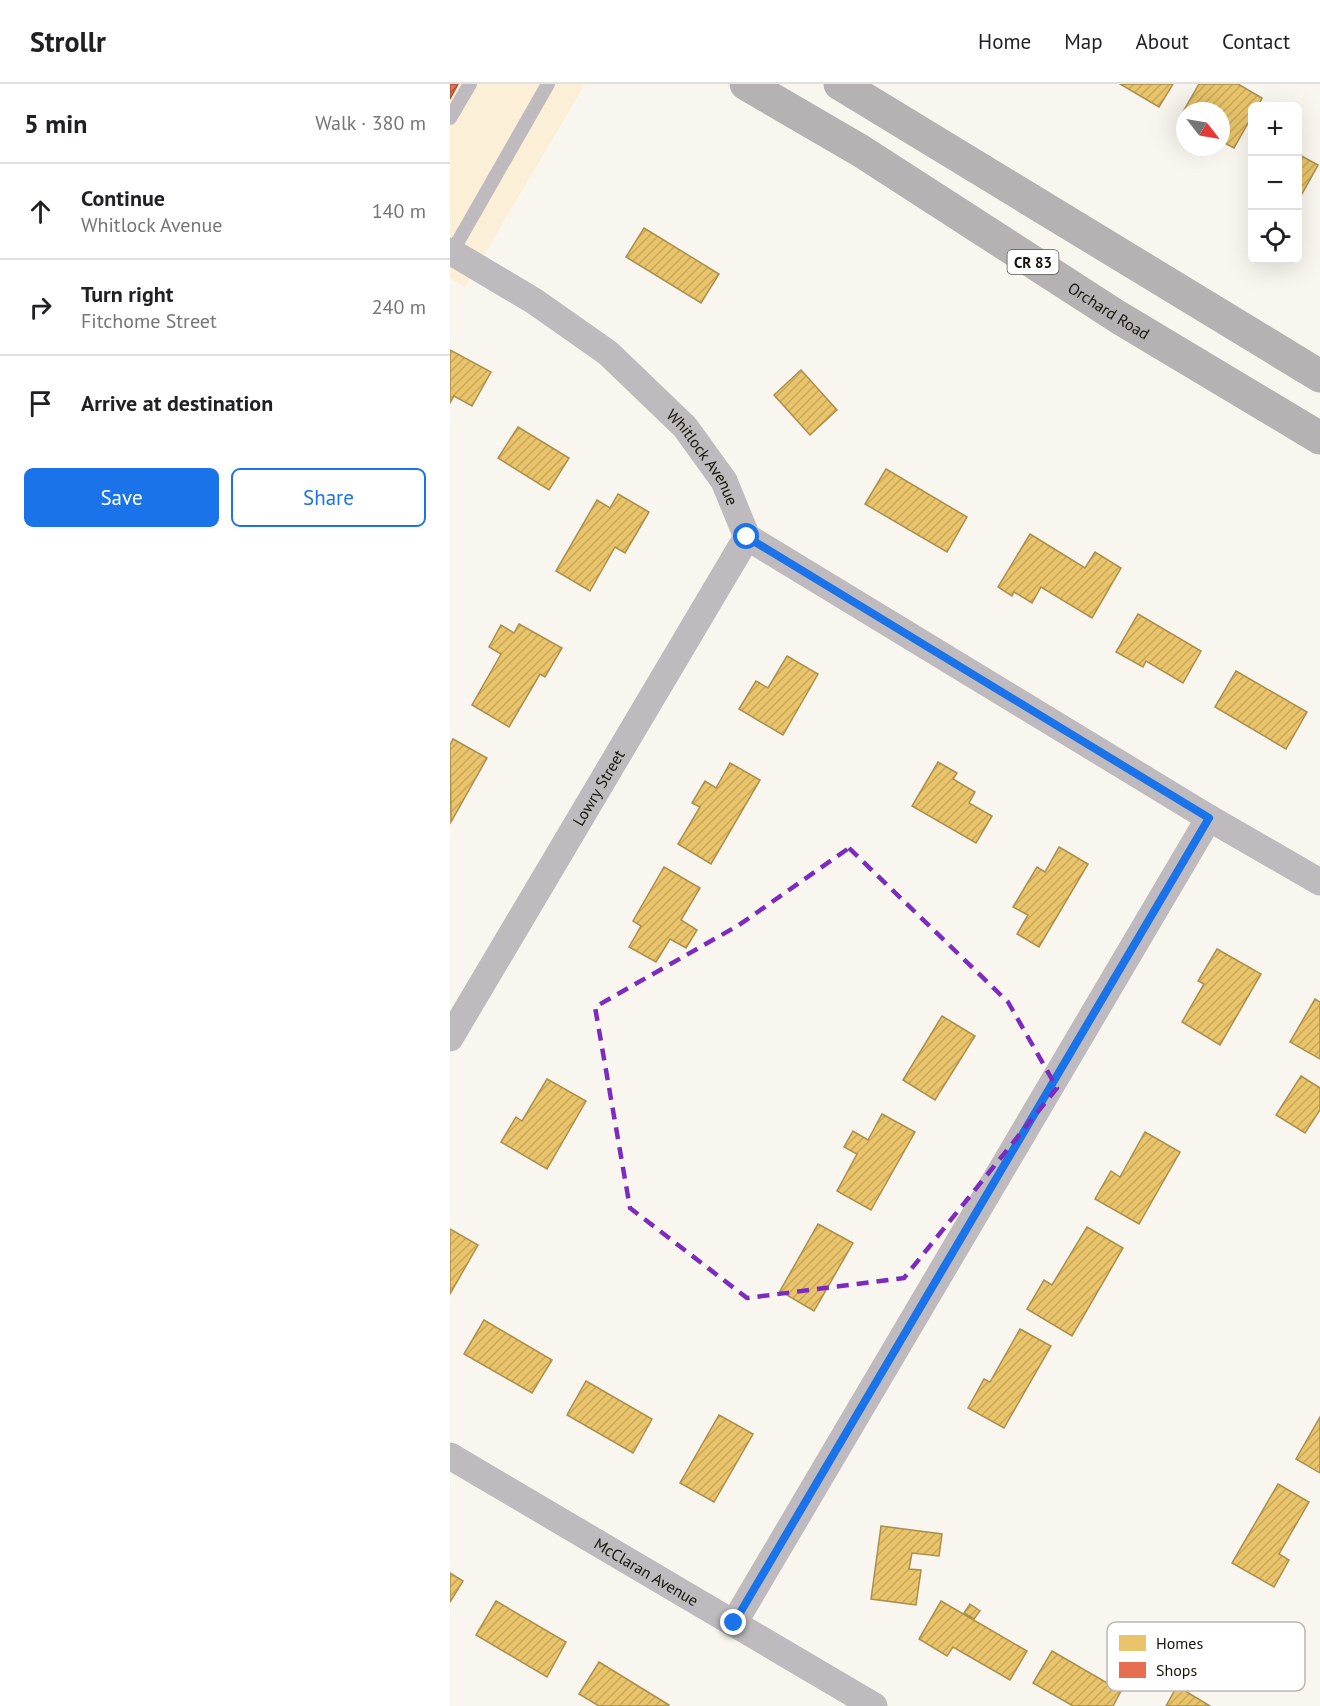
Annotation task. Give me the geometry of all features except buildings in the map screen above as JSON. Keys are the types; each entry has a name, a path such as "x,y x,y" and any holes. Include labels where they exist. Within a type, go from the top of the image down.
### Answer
{"main road":[{"name":"Orchard Road","path":"746,84 861,151 1118,317 1320,438"},
{"path":"840,84 1320,376"}],"street":[{"name":"Whitlock Avenue","path":"451,251 534,302 608,353 685,427 724,482 747,537"},
{"path":"747,537 1209,818 1320,882"},
{"name":"Lowry Street","path":"450,1038 747,537"},
{"path":"734,1623 1209,818"},
{"name":"McClaran Avenue","path":"450,1456 874,1706"}],"lane":[{"path":"450,118 470,84"},
{"path":"451,251 548,84"}],"highlighted area":[{"path":"849,848 1008,1002 1057,1088 904,1278 747,1298 630,1208 595,1007 739,925"}],"shaded area":[{"path":"450,84 585,84 465,287 450,278"}],"route":[{"path":"734,1623 1209,818 747,537"}]}
